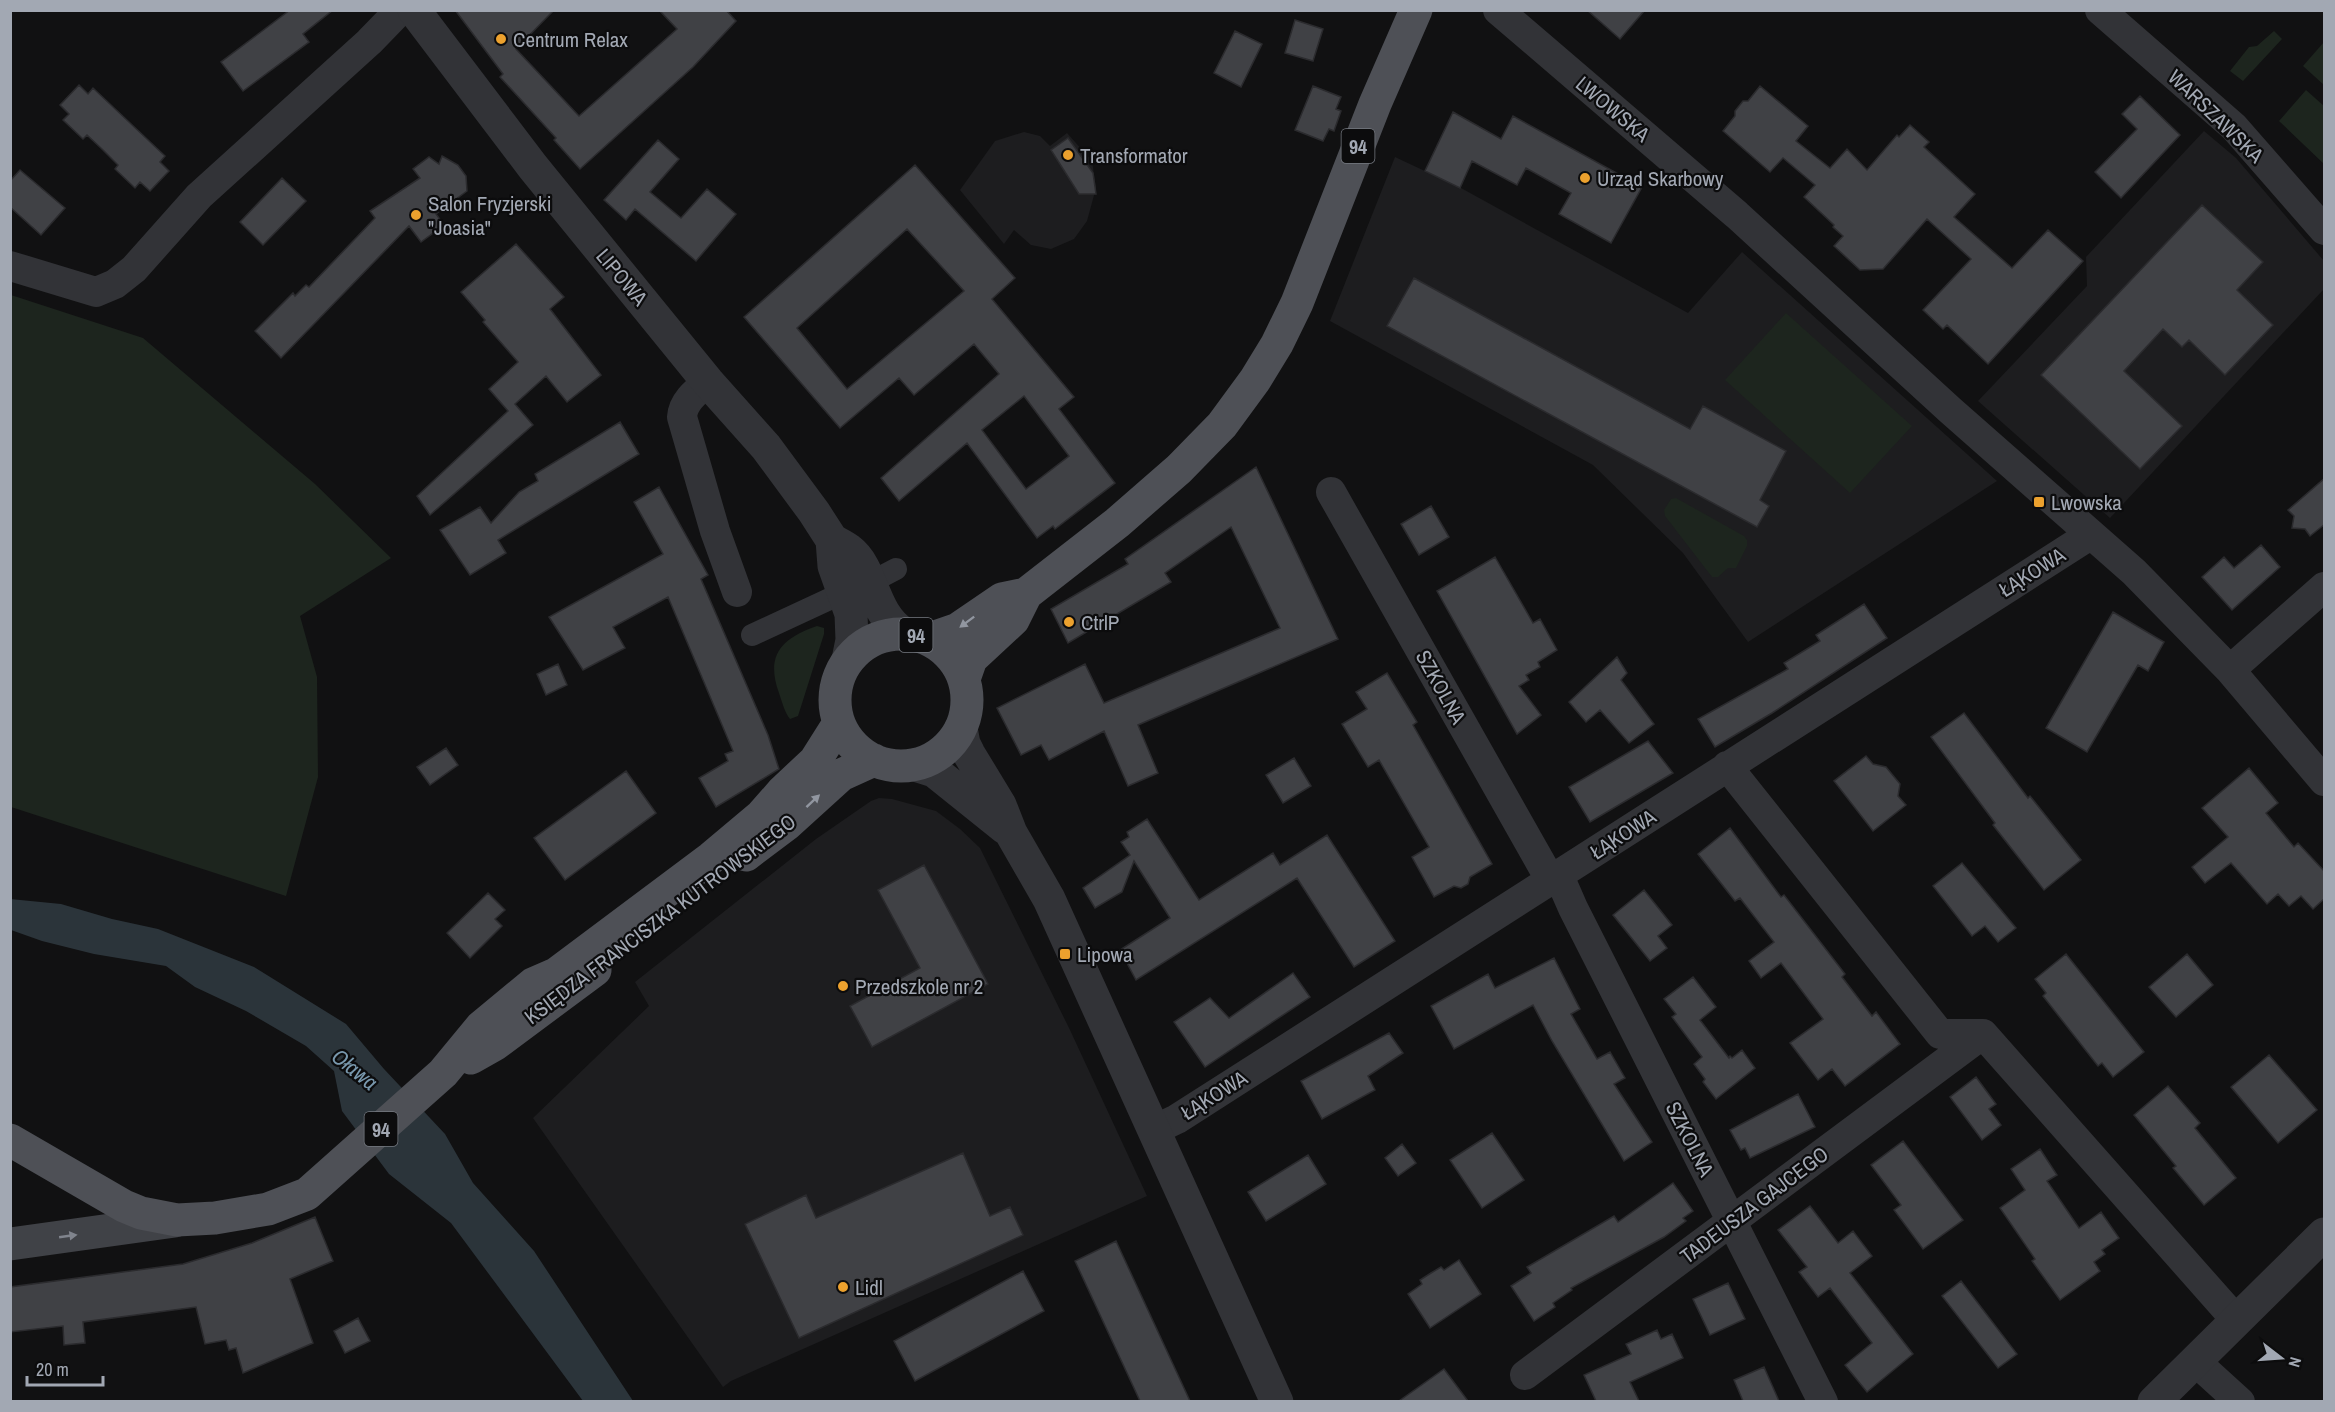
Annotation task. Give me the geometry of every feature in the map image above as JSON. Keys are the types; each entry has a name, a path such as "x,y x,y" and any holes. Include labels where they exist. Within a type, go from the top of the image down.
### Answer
{"main road":[{"name":"94","path":"964,679 971,659 1013,620 1026,594 1117,523 1179,469 1221,425 1255,380 1277,344 1297,303 1375,104 1416,10"},
{"name":"94","path":"916,636 946,651 959,666 968,700 962,728 942,752 929,760 915,765 887,765 859,751 839,723 835,691 848,660 872,640 887,635 916,636 958,629 1002,598 1026,594"},
{"name":"KSIĘDZA FRANCISZKA KUTROWSKIEGO","path":"10,1244 177,1220 215,1218 268,1209 307,1194 320,1185 443,1073 481,1027 533,984 556,974 711,858 761,816 783,791 815,761 839,723"},
{"name":"KSIĘDZA FRANCISZKA KUTROWSKIEGO","path":"443,1073 494,1045 570,990 787,824 841,775 874,760"},
{"name":"94","path":"10,1140 124,1206 141,1213 177,1220"}],"street":[{"path":"10,266 96,292 115,284 134,269 199,196 369,42 400,10"},
{"name":"LIPOWA","path":"414,10 533,167 708,382 766,447 807,500 832,540 834,566 852,622 848,660"},
{"name":"LWOWSKA","path":"1498,10 1737,215 1950,410 2134,572 2230,670 2325,781"},
{"name":"WARSZAWSKA","path":"2100,10 2234,127 2325,230"},
{"path":"708,382 693,394 683,410 682,417 715,531 737,592"},
{"name":"SZKOLNA","path":"1331,492 1573,908 1823,1401"},
{"name":"ŁĄKOWA","path":"1154,1130 1177,1119 1555,879 1727,766 2090,535"},
{"name":"LIPOWA","path":"832,540 850,550 860,563 885,617 892,626 916,636"},
{"path":"875,580 896,569"},
{"path":"2230,670 2325,587"},
{"path":"752,635 836,596"},
{"path":"962,728 964,744 969,754 1000,805 1011,833 1049,899 1277,1401"},
{"path":"915,765 934,771 1011,833"},
{"path":"1727,766 1940,1034 1983,1034 2237,1321"},
{"name":"TADEUSZA GAJCEGO","path":"1525,1376 1983,1034"},
{"path":"2154,1401 2325,1234"},
{"path":"2196,1362 2240,1401"}],"shaded area":[{"path":"2274,31 2282,39 2243,81 2230,71 2249,47 2257,46"},
{"path":"2324,42 2324,85 2303,66"},
{"path":"2306,90 2324,106 2324,164 2279,121"},
{"path":"2204,131 2236,158 2324,261 2324,289 2110,518 1978,401 2087,286 2086,257"},
{"path":"1024,132 1040,136 1050,146 1067,133 1092,161 1096,188 1087,221 1074,239 1051,249 1031,245 1014,230 1004,244 960,190 995,141"},
{"path":"1395,157 1461,188 1688,313 1742,252 1997,481 1748,642 1683,553 1593,465 1330,321"},
{"path":"11,295 143,338 315,484 391,558 300,616 317,677 318,777 286,896 11,807"},
{"path":"1786,313 1912,426 1850,493 1725,380"},
{"path":"1676,498 1744,536 1747,546 1736,568 1728,568 1718,577 1712,577 1665,516 1664,510 1671,499"},
{"path":"817,626 824,628 824,634 798,716 790,719 775,680 776,658 786,642"},
{"path":"879,798 892,799 936,811 980,848 1070,1030 1147,1196 731,1381 723,1387 533,1118 649,1006 635,982 816,839 871,801"}],"water":[{"name":"Oława","path":"10,899 61,904 158,929 254,967 346,1024 384,1069 445,1134 473,1183 534,1251 633,1401 583,1401 451,1223 389,1174 342,1111 334,1071 306,1046 246,1011 195,987 166,966 94,954 42,941 11,930"}],"building":[{"path":"290,10 333,10 303,34 309,42 243,91 221,62"},
{"path":"455,10 554,10 516,49 579,116 677,29 659,10 726,10 736,21 693,67 580,169 554,140 556,138 500,77 503,74"},
{"path":"1587,10 1645,10 1620,39"},
{"path":"1295,20 1323,29 1313,61 1285,53"},
{"path":"1235,31 1262,44 1241,87 1214,73"},
{"path":"79,85 88,94 93,88 165,156 160,162 169,171 150,191 140,182 135,188 115,169 118,165 103,150 87,135 83,139 63,120 69,114 60,105"},
{"path":"1313,86 1341,97 1336,109 1341,111 1334,131 1329,129 1323,141 1295,130"},
{"path":"1760,86 1808,126 1796,141 1830,168 1847,149 1867,170 1897,135 1899,137 1910,125 1929,142 1924,147 1975,194 1954,217 2012,268 2048,230 2083,261 1988,364 1947,325 1943,329 1923,310 1971,259 1927,219 1883,269 1860,270 1834,246 1843,236 1804,197 1815,185 1783,158 1770,172 1723,131 1743,101 1748,101"},
{"path":"2140,96 2180,135 2121,198 2095,172 2137,129 2122,114"},
{"name":"Urząd Skarbowy","path":"1453,112 1501,139 1513,116 1642,187 1611,243 1559,214 1571,193 1526,168 1517,185 1472,161 1460,188 1425,171"},
{"path":"1068,138 1093,173 1096,194 1079,194 1051,150"},
{"path":"658,140 679,159 650,192 681,218 707,189 736,214 696,261 635,209 626,220 604,200"},
{"path":"442,156 458,165 466,176 467,191 436,214 444,225 421,242 409,226 281,358 255,331 293,293 295,296 306,285 309,287 375,218 370,211 420,178 413,169 429,157 439,164"},
{"path":"915,165 1015,278 992,299 1074,397 1059,409 1115,483 1055,529 1053,526 1037,538 967,443 899,501 881,478 999,374 974,344 914,395 899,378 840,428 744,317","holes":["907,229 964,291 847,389 797,328","1024,396 1069,456 1026,489 982,430"]},
{"path":"20,170 65,208 41,235 10,207 10,181"},
{"path":"282,178 306,201 263,245 240,222"},
{"path":"2202,205 2263,262 2237,290 2273,325 2225,375 2189,340 2182,347 2163,329 2124,371 2182,426 2140,469 2041,375"},
{"path":"516,244 564,297 550,309 601,375 567,402 546,376 515,404 533,425 430,515 417,496 508,411 489,389 518,362 483,322 485,320 461,292"},
{"path":"1414,278 1690,429 1703,406 1786,451 1760,500 1769,506 1757,527 1387,326"},
{"path":"620,422 639,454 498,540 506,553 470,575 440,530 480,507 491,523 519,492 538,481 535,474"},
{"path":"1256,467 1338,639 1138,725 1158,773 1128,786 1104,731 1049,760 1041,745 1021,755 997,708 1085,664 1104,703 1280,628 1231,527 1165,573 1171,582 1068,643 1051,609 1128,564 1125,559"},
{"path":"2325,478 2325,524 2310,536 2305,529 2292,528 2294,516 2288,510"},
{"path":"659,487 708,575 701,579 768,735 779,769 716,807 699,778 728,761 725,754 733,751 668,597 613,627 625,648 583,670 549,617 663,554 634,502"},
{"path":"1431,506 1449,537 1419,555 1401,524"},
{"path":"2261,545 2280,567 2232,610 2202,577 2224,557 2234,568"},
{"path":"1495,557 1533,623 1540,619 1557,650 1538,662 1540,667 1526,675 1529,680 1519,686 1541,715 1517,734 1437,591"},
{"path":"1864,604 1887,638 1715,747 1698,719 1788,669 1784,663 1820,641 1816,635"},
{"path":"2113,612 2164,642 2148,671 2138,665 2087,752 2046,728"},
{"path":"1617,657 1627,673 1621,680 1654,724 1629,743 1600,710 1586,722 1569,702"},
{"path":"558,664 567,685 546,695 537,674"},
{"path":"1387,673 1417,722 1413,725 1492,864 1470,877 1468,884 1461,888 1454,886 1434,897 1412,857 1429,847 1379,760 1368,767 1342,724 1367,709 1356,692"},
{"path":"1964,713 2028,798 2030,796 2081,860 2044,890 1993,825 1995,823 1931,737"},
{"path":"1648,741 1673,773 1590,822 1569,787"},
{"path":"446,748 458,765 430,785 417,767"},
{"path":"1866,756 1873,764 1886,767 1900,784 1898,796 1906,805 1873,831 1834,781"},
{"path":"1294,758 1311,786 1283,803 1266,775"},
{"path":"2249,768 2278,803 2266,813 2294,847 2298,843 2325,872 2325,898 2313,909 2301,896 2289,906 2278,894 2267,904 2231,863 2205,883 2192,867 2228,837 2202,808"},
{"path":"626,771 656,813 565,880 534,838"},
{"path":"1147,819 1199,900 1273,853 1280,865 1327,835 1395,941 1354,967 1297,878 1136,980 1120,950 1170,918 1134,861 1122,892 1095,908 1083,888 1130,855 1121,842 1129,837 1127,832"},
{"path":"1730,828 1781,897 1784,895 1845,974 1842,977 1872,1016 1876,1012 1900,1044 1845,1086 1832,1069 1818,1080 1790,1043 1823,1019 1781,963 1761,978 1749,961 1774,942 1740,898 1735,901 1698,854"},
{"path":"1962,863 2016,928 1998,942 1985,926 1972,936 1933,886"},
{"path":"924,865 988,984 872,1047 850,1006 920,968 878,890"},
{"path":"1644,890 1672,925 1658,936 1667,948 1650,961 1613,915"},
{"path":"488,893 505,910 495,919 502,926 470,958 447,933"},
{"path":"2066,954 2144,1052 2113,1077 2102,1063 2098,1066 2043,996 2046,993 2035,979"},
{"path":"2187,954 2213,985 2176,1017 2149,987"},
{"path":"1554,958 1580,1009 1571,1014 1597,1059 1610,1052 1625,1078 1614,1084 1652,1142 1624,1161 1533,1005 1454,1049 1431,1006 1488,974 1495,988"},
{"path":"1293,973 1310,997 1205,1067 1174,1022 1210,998 1229,1018"},
{"path":"1693,977 1716,1007 1700,1020 1729,1058 1742,1050 1755,1068 1716,1099 1703,1082 1705,1079 1694,1064 1702,1057 1672,1017 1676,1014 1664,999"},
{"path":"1389,1033 1403,1053 1368,1076 1375,1090 1322,1119 1301,1081"},
{"path":"2269,1055 2317,1110 2278,1143 2231,1087"},
{"path":"1976,1077 1996,1104 1989,1109 2001,1125 1982,1140 1950,1097"},
{"path":"2168,1086 2200,1123 2195,1128 2236,1178 2204,1205 2173,1168 2176,1166 2134,1115"},
{"path":"1798,1094 1815,1127 1750,1158 1745,1148 1741,1150 1730,1130"},
{"path":"1492,1133 1524,1180 1482,1208 1450,1160"},
{"path":"1903,1141 1963,1220 1923,1249 1894,1210 1901,1205 1871,1165"},
{"path":"1402,1144 1416,1163 1398,1176 1385,1158"},
{"path":"2040,1149 2057,1175 2047,1181 2079,1228 2101,1212 2119,1238 2102,1250 2105,1254 2094,1262 2100,1271 2060,1300 2032,1261 2035,1259 2000,1208 2025,1190 2011,1169"},
{"name":"Lidl","path":"963,1153 990,1216 1010,1207 1023,1235 799,1338 745,1224 806,1195 816,1218"},
{"path":"1308,1155 1326,1184 1266,1221 1248,1192"},
{"path":"1673,1183 1693,1211 1683,1218 1686,1221 1664,1237 1571,1288 1572,1290 1553,1303 1555,1307 1534,1321 1511,1286 1531,1273 1527,1267 1614,1216 1618,1222"},
{"path":"1810,1206 1838,1243 1853,1231 1872,1256 1850,1273 1913,1354 1867,1392 1845,1365 1872,1343 1830,1288 1818,1297 1799,1272 1807,1267 1778,1230"},
{"path":"315,1217 333,1261 290,1279 313,1343 243,1373 236,1348 229,1350 226,1340 205,1344 196,1307 83,1322 85,1343 64,1345 63,1326 10,1332 10,1287 183,1264 252,1243"},
{"path":"1116,1241 1190,1401 1140,1401 1075,1261"},
{"path":"1459,1260 1481,1294 1430,1328 1408,1294 1422,1284 1420,1280 1441,1267 1444,1270"},
{"path":"1023,1271 1044,1311 915,1381 894,1341"},
{"path":"1961,1281 2017,1354 1998,1368 1942,1296"},
{"path":"1728,1283 1745,1319 1710,1335 1693,1299"},
{"path":"358,1318 370,1341 345,1353 334,1331"},
{"path":"1657,1330 1661,1339 1672,1334 1683,1358 1630,1382 1639,1401 1596,1401 1584,1375 1631,1354 1626,1344"},
{"path":"1764,1367 1779,1401 1743,1401 1734,1380"},
{"path":"1444,1369 1468,1401 1399,1401"}],"place":[{"name":"Centrum Relax","path":"501,39"},
{"name":"Transformator","path":"1068,155"},
{"name":"Urząd Skarbowy","path":"1585,178"},
{"name":"Salon Fryzjerski \"Joasia\"","path":"416,215"},
{"name":"Lwowska","path":"2039,502"},
{"name":"CtrlP","path":"1069,622"},
{"name":"Lipowa","path":"1065,954"},
{"name":"Przedszkole nr 2","path":"843,986"},
{"name":"Lidl","path":"843,1287"}]}
